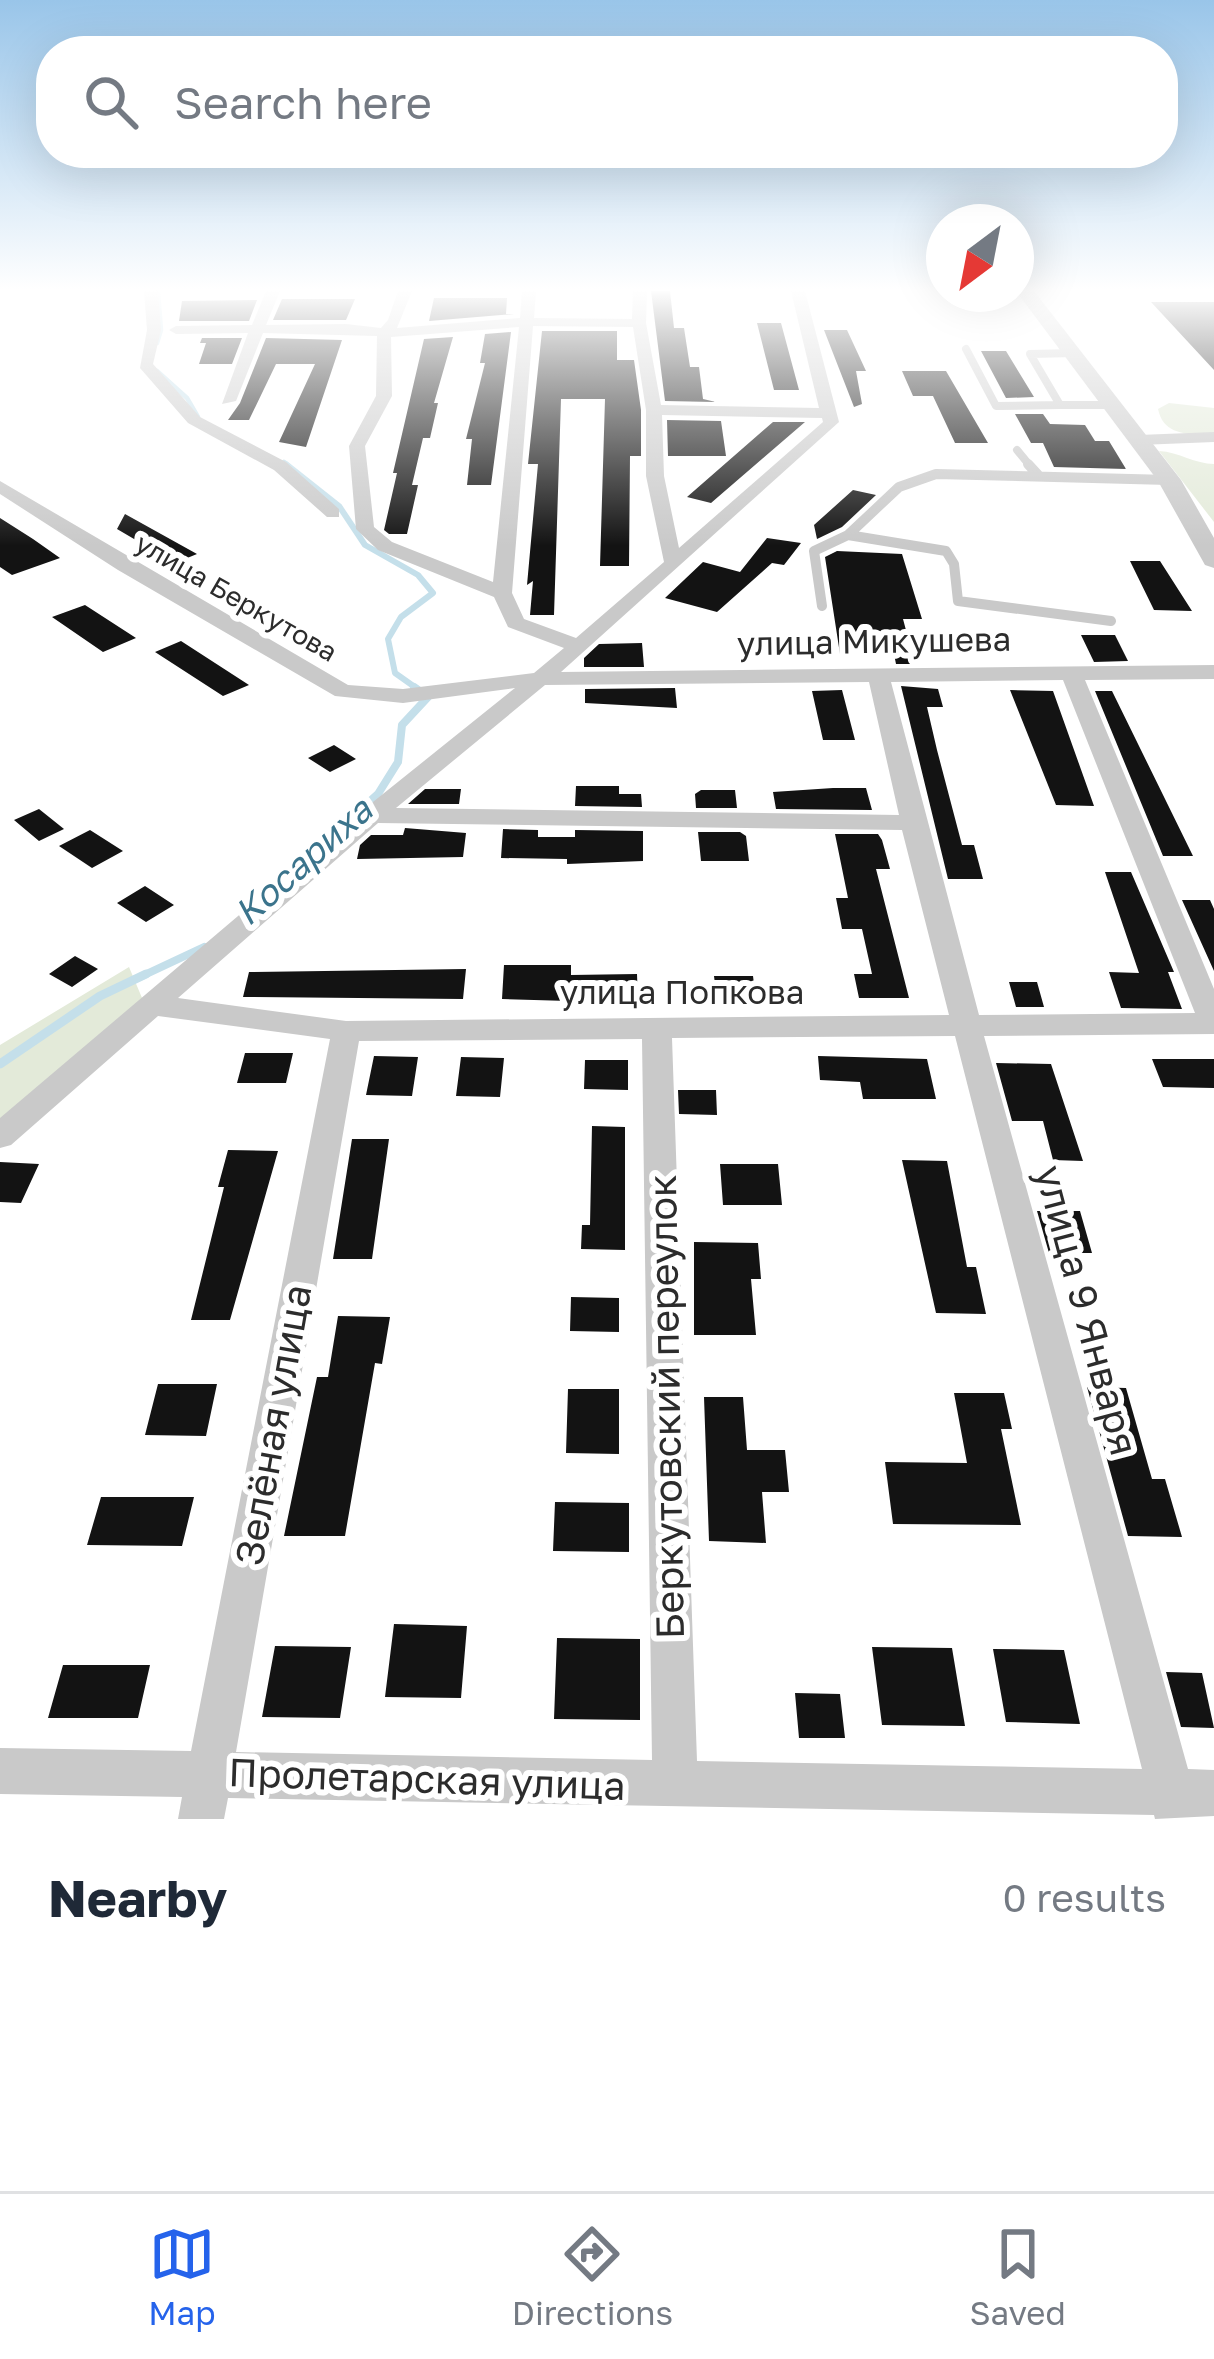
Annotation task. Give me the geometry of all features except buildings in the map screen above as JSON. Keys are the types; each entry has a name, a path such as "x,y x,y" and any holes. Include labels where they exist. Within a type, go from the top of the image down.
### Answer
{"street":[{"path":"155,376 194,420 280,466 333,513"},
{"path":"228,401 237,376"},
{"path":"384,376 384,396 357,446 364,529 385,546 502,593"},
{"path":"521,376 502,593 515,622 574,645"},
{"path":"648,376 655,476 672,560"},
{"path":"0,1136 821,434 831,422 817,376"},
{"path":"1092,376 1169,480 1214,560"},
{"path":"653,410 825,413"},
{"path":"1138,440 1214,437"},
{"name":"улица Беркутова","path":"0,486 125,566 343,691 403,697 535,679"},
{"path":"1071,672 1214,1023"},
{"name":"улица Микушева","path":"535,679 1214,672"},
{"name":"улица 9 Января","path":"878,674 968,1026 1188,1802"},
{"path":"372,815 913,824"},
{"name":"улица Попкова","path":"153,1005 346,1030 1214,1023"},
{"name":"Беркутовский переулок","path":"657,1028 675,1786"},
{"name":"Зелёная улица","path":"201,1819 346,1030"},
{"name":"Пролетарская улица","path":"0,1771 1188,1802"}],"lane":[{"path":"980,376 996,406 1114,405"},
{"path":"1043,376 1060,405"},
{"path":"1017,450 1040,476"},
{"path":"822,605 814,551 848,535 899,487 936,474 1169,480"},
{"path":"848,535 946,551 954,564 958,601 1111,621"}],"green space":[{"path":"1169,403 1214,408 1214,434 1187,433 1166,425 1158,409"},
{"path":"1159,451 1214,464 1214,522"},
{"path":"129,967 145,1005 0,1129 0,1045"}],"waterway":[{"name":"Косариха","path":"162,376 187,398 198,417"},
{"name":"Косариха","path":"284,462 290,467"},
{"name":"Косариха","path":"286,464 339,506 365,545 418,575 433,593 401,617 388,639 395,673 419,690"},
{"name":"Косариха","path":"279,883 378,794 398,762 402,725 428,697 414,687"},
{"name":"Косариха","path":"140,977 204,947"},
{"name":"Косариха","path":"0,1064 100,996 146,974"}]}
